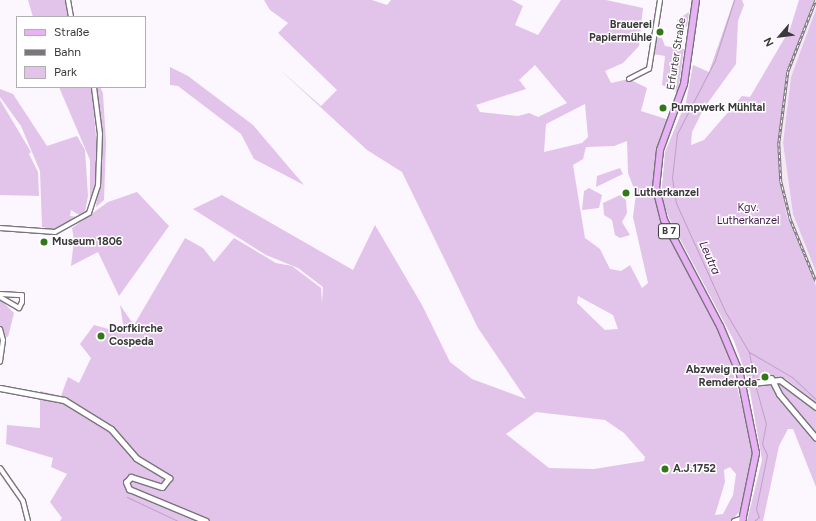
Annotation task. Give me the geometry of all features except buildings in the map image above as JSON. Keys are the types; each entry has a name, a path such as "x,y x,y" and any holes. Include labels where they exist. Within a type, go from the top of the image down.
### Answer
{"main road":[{"name":"Erfurter Straße","path":"695,3 684,84 669,126 656,175 659,208 728,342 742,384"},
{"name":"B 7","path":"742,384 756,453 742,519"}],"street":[{"path":"68,0 71,16"},
{"path":"629,79 649,69 660,0"},
{"path":"0,228 55,232 89,213 98,186 100,134 94,88"},
{"path":"22,295 20,308 0,296 22,295"},
{"path":"0,330 3,345 0,362"},
{"path":"772,378 781,397 816,438"},
{"path":"742,384 772,378 790,385 816,407"},
{"path":"0,388 15,389 67,401 111,429 136,458 169,478 162,487 131,477 126,482 129,489 206,521"},
{"path":"0,468 23,501 28,521"},
{"path":"734,521 742,519"}],"shaded area":[{"path":"814,0 816,9 791,77 783,143 793,214 816,272 816,286 787,216 780,182 778,143 786,76"}],"green space":[{"path":"28,0 67,0 70,16 33,16"},
{"path":"264,0 372,0 387,5 391,0 512,0 523,6 515,25 538,35 561,0 606,0 643,8 639,46 623,63 605,71 611,83 629,79 647,88 641,111 669,120 655,166 658,211 726,347 753,446 752,471 741,510 731,521 60,521 62,518 50,502 67,474 51,467 53,458 6,444 7,425 40,428 40,391 61,396 68,377 79,383 91,358 80,344 94,325 119,332 123,324 120,305 134,325 185,238 203,248 214,262 234,238 276,263 292,266 321,288 322,303 323,287 298,268 266,255 193,209 222,195 353,270 375,225 422,305 450,362 472,379 526,399 478,328 402,172 367,150 279,69 321,106 337,90 278,33 288,23 270,10","holes":["535,65 567,103 538,117 529,113 518,116 480,112 476,105 526,89 519,80","585,104 588,137 582,143 544,152 546,124","627,141 628,173 636,194 633,217 648,283 642,288 630,265 621,271 610,269 600,249 585,238 573,165 583,159 586,147 614,146","578,296 613,315 618,329 605,330 577,303","536,412 605,420 624,433 645,457 644,461 594,469 549,468 506,434","730,467 736,474 733,495 723,514 715,515 725,482 724,470"]},
{"name":"Kgv. Lutherkanzel","path":"734,0 742,0 744,5 738,21 736,64 704,108 692,132 691,145 704,140 742,96 750,97 790,29 799,0 814,0 786,76 778,143 780,182 787,216 816,286 816,403 786,379 772,376 748,380 734,341 669,218 661,198 665,152 686,102 693,65 709,72"},
{"path":"816,9 816,272 793,214 783,143 791,77"},
{"path":"689,12 687,27 682,28 677,20"},
{"path":"655,37 662,38 665,46 684,49 678,93 662,85 665,56 653,54"},
{"path":"170,67 188,76 253,125 304,185 254,159 241,134 178,86 170,85"},
{"path":"59,88 92,88 98,161 95,194 90,208 90,160"},
{"path":"95,88 100,88 103,93 106,143 104,200 96,207 101,134"},
{"path":"0,89 13,94 47,146 77,136 85,150 88,196 85,212 81,216 71,210 70,216 79,217 55,230 42,227 40,171 21,126 0,97"},
{"path":"0,100 31,152 29,154 38,172 39,196 0,195"},
{"path":"620,168 623,174 596,187 597,176"},
{"path":"589,188 602,195 599,208 582,210 584,191"},
{"path":"137,192 169,226 119,296 98,252 71,266 74,240 72,228 108,202"},
{"path":"620,195 626,200 627,213 622,222 630,235 620,238 615,235 612,220 604,215 603,203"},
{"path":"0,299 14,313 8,337 3,336 0,325"},
{"path":"774,381 800,395 816,411 816,437"},
{"path":"771,382 816,439 816,487 793,429 788,429 779,446 763,521 747,521 762,460 749,385"}],"waterway":[{"name":"Leutra","path":"734,0 715,60 677,134 672,178 676,203 726,313 749,352 754,381"},
{"path":"749,352 792,377 816,399"},
{"name":"Leutra","path":"754,521 759,517 756,509 767,455 762,444 766,424 755,384"},
{"path":"127,497 178,521"}],"railway":[{"path":"816,0 788,72 779,143 781,181 790,218 816,281"}],"place":[{"name":"Brauerei Papiermühle","path":"660,32"},
{"name":"Pumpwerk Mühltal","path":"663,108"},
{"name":"Lutherkanzel","path":"626,193"},
{"name":"Museum 1806","path":"44,242"},
{"name":"Dorfkirche Cospeda","path":"101,336"},
{"name":"Abzweig nach Remderoda","path":"765,377"},
{"name":"A.J.1752","path":"665,469"}]}
